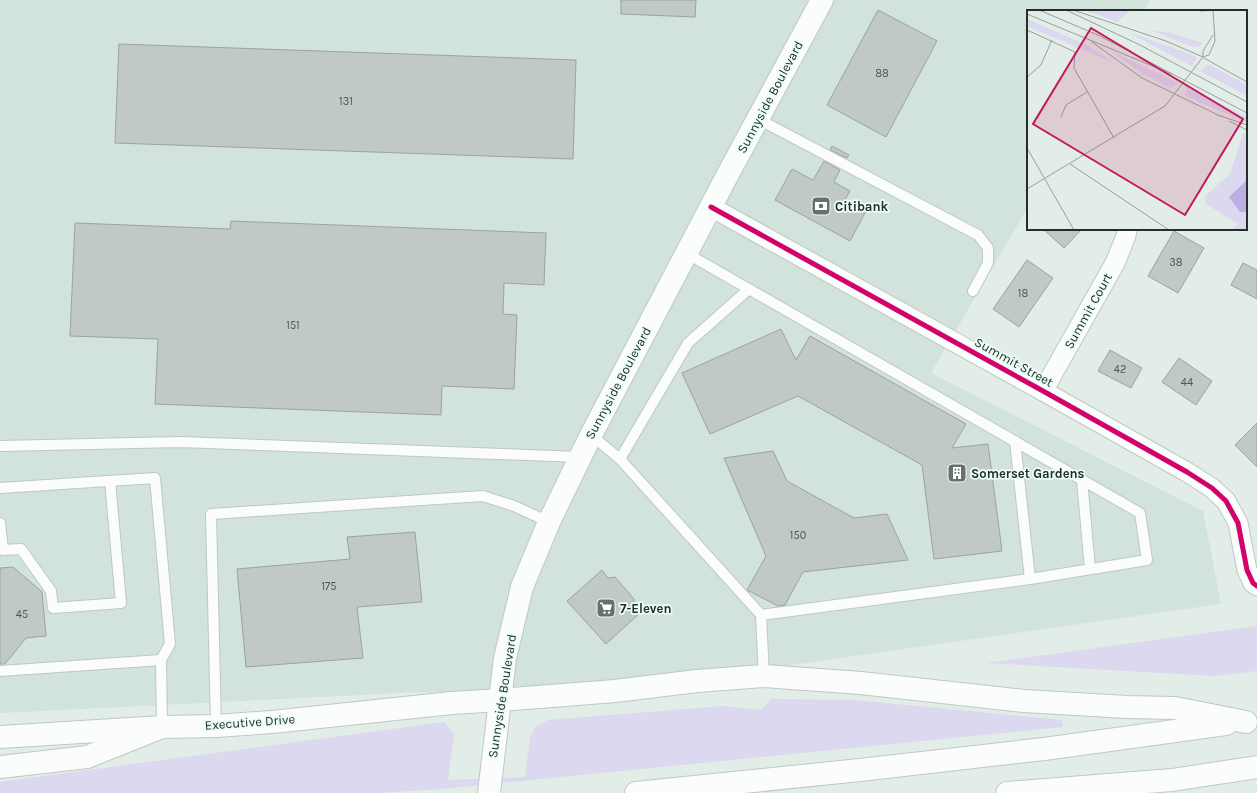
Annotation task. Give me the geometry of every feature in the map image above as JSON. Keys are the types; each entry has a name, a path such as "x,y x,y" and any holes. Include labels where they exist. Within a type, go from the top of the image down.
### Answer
{"main road":[{"name":"Sunnyside Boulevard","path":"489,793 505,658 522,587 549,522 591,434 822,0"},
{"name":"Executive Drive","path":"0,737 272,722 452,703 615,691 697,681 764,676 861,683 1024,700 1127,707 1174,708 1251,721"},
{"path":"636,793 1036,750 1251,721"},
{"path":"0,767 87,756 162,727"},
{"path":"1007,793 1172,780 1257,767"}],"street":[{"name":"Summit Street","path":"711,207 1043,391 1187,472 1212,488 1226,501 1238,523 1247,570 1255,584"},
{"name":"Summit Court","path":"1043,391 1115,263 1126,236 1127,230"}],"lane":[{"path":"758,119 978,235 988,248 988,264 973,291"},
{"path":"686,253 1140,513 1147,560 1030,578 761,615"},
{"path":"620,459 688,343 749,289"},
{"path":"591,434 620,459 761,615 764,676"},
{"path":"1015,441 1030,578"},
{"path":"0,446 180,442 580,457"},
{"path":"0,488 155,478 170,644 161,660 162,727"},
{"path":"1082,480 1090,569"},
{"path":"0,523 3,550 21,549 51,591 53,608 121,603 110,481"},
{"path":"216,726 211,514 483,496 514,506 549,522"},
{"path":"0,671 161,660"}],"shaded area":[{"path":"0,0 1150,0 1145,10 1027,10 1027,209 931,373 1203,511 1221,604 769,668 494,694 421,692 0,713"},
{"path":"1257,626 1257,671 1214,676 986,663"},
{"path":"771,699 854,700 1062,720 1063,727 441,789 379,793 0,793 0,782 444,722 454,734 448,780 525,777 530,737 535,727 548,720 723,706 761,710"}],"building":[{"path":"621,0 696,0 695,17 621,14"},
{"path":"878,10 937,41 886,137 827,105"},
{"path":"119,44 576,60 573,159 115,143"},
{"path":"832,146 849,155 847,158 830,150"},
{"name":"Citibank","path":"824,161 840,170 834,182 850,191 845,200 866,211 850,241 775,200 792,169 813,180"},
{"path":"231,221 546,233 544,285 504,283 503,314 517,315 514,389 442,386 441,415 155,404 158,339 70,336 75,223 230,229"},
{"path":"1044,230 1081,230 1064,248"},
{"path":"1174,231 1204,248 1178,293 1148,276"},
{"path":"1027,260 1053,278 1019,327 993,309"},
{"path":"1243,263 1257,270 1257,299 1231,285"},
{"name":"Somerset Gardens","path":"781,329 796,360 810,336 966,424 952,448 988,444 1002,551 934,559 922,465 798,396 710,434 682,373"},
{"path":"1110,350 1142,368 1131,388 1098,371"},
{"path":"1179,358 1212,381 1196,405 1162,382"},
{"path":"1257,423 1257,467 1235,445"},
{"path":"773,451 787,481 854,518 887,514 908,560 803,572 785,605 778,606 747,590 766,556 724,458"},
{"path":"415,532 422,602 357,607 363,658 246,667 237,569 350,559 347,537"},
{"path":"13,567 42,592 46,636 26,638 5,664 0,664 0,568"},
{"name":"7-Eleven","path":"602,570 608,578 615,577 634,599 634,605 641,612 606,644 567,601"}],"cycle path":[{"path":"711,207 1043,391 1187,472 1212,488 1226,501 1238,523 1247,570 1253,583 1257,586"}],"place":[{"name":"Citibank","path":"821,206"},
{"name":"Somerset Gardens","path":"957,473"},
{"name":"7-Eleven","path":"606,608"}]}
